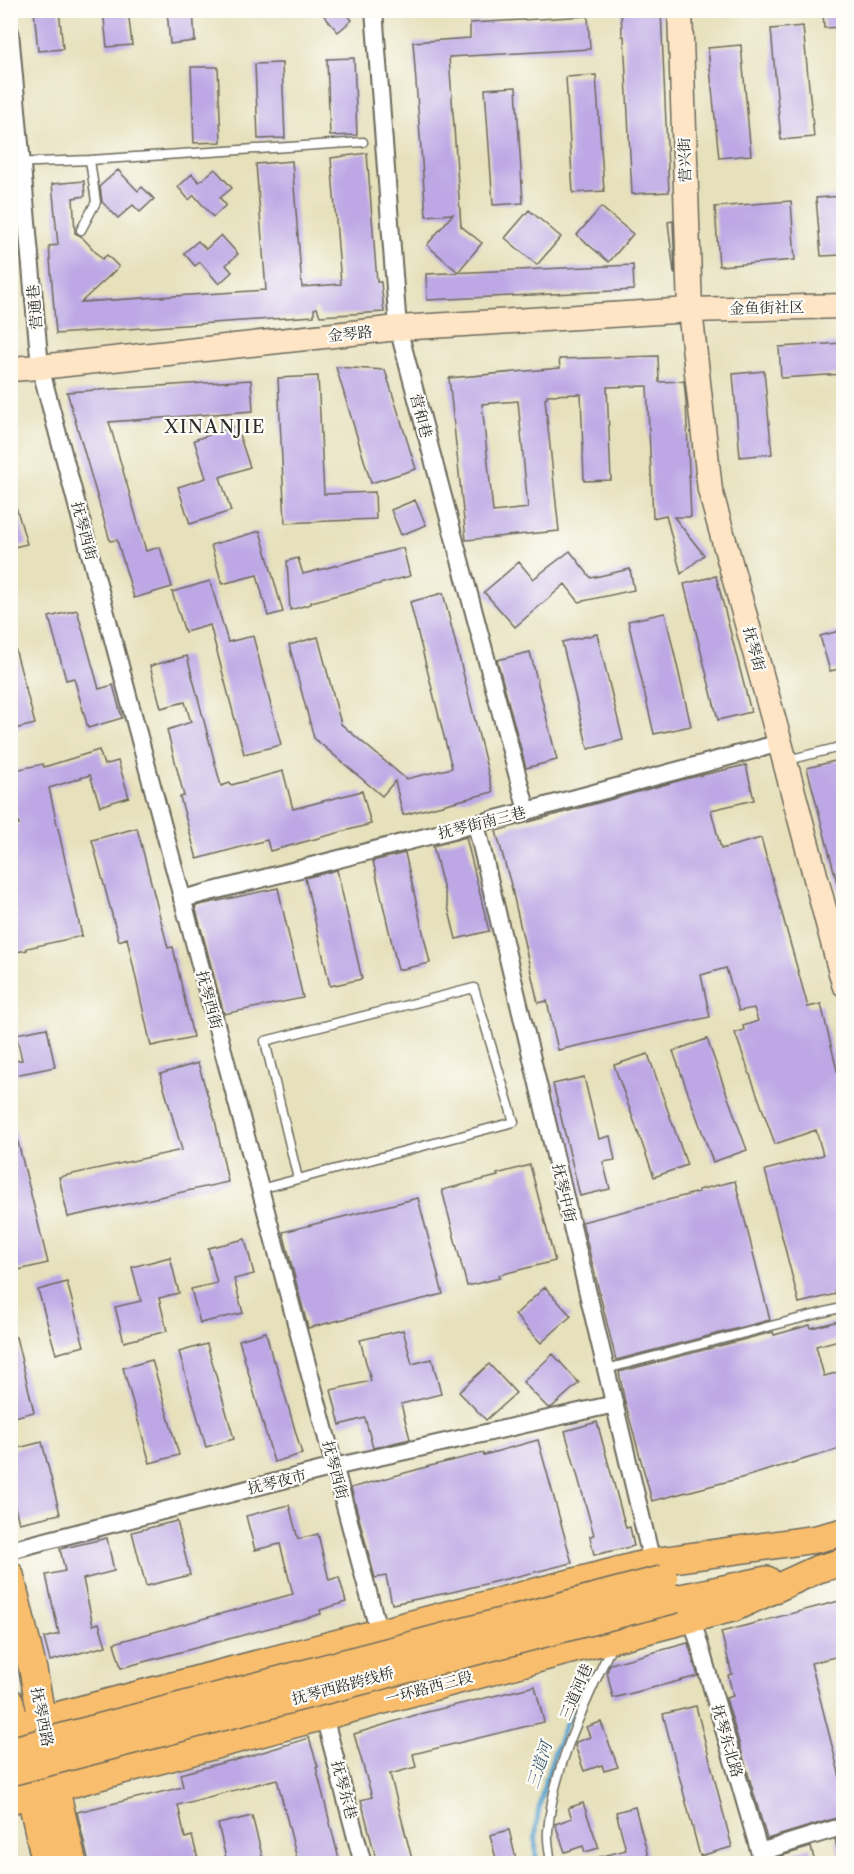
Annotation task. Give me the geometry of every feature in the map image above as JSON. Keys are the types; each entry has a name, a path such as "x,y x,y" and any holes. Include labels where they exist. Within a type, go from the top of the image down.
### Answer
{"main road":[{"path":"671,1590 816,1539 843,1532"},
{"path":"12,1727 379,1633 831,1566"},
{"name":"抚琴西路","path":"10,1575 33,1670 42,1719 32,1795"},
{"name":"一环路西三段","path":"32,1795 615,1638 671,1590"},
{"name":"抚琴西路跨线桥","path":"12,1727 671,1590"},
{"name":"抚琴西路跨线桥","path":"10,1772 671,1590"},
{"name":"抚琴西路","path":"12,1727 32,1795"},
{"path":"32,1795 46,1863"},
{"path":"32,1795 73,1863"}],"street":[{"name":"营和巷","path":"374,10 398,328 527,811"},
{"name":"营兴街","path":"680,10 690,310"},
{"name":"营通巷","path":"10,32 16,163 40,367"},
{"name":"金鱼街社区","path":"690,310 843,306"},
{"name":"金琴路","path":"10,369 398,328 690,310"},
{"name":"抚琴街","path":"690,310 710,490 843,984"},
{"name":"抚琴西街","path":"40,367 379,1633"},
{"name":"抚琴街南三巷","path":"182,899 527,811 782,752"},
{"name":"抚琴中街","path":"476,824 606,1369 671,1590"},
{"name":"抚琴夜市","path":"10,1550 334,1467 615,1404"},
{"name":"抚琴东北路","path":"671,1590 761,1858"},
{"name":"抚琴东巷","path":"324,1716 363,1863"},
{"path":"761,1858 843,1826"}],"lane":[{"path":"16,163 363,142"},
{"path":"81,230 96,202 90,160"},
{"path":"782,752 843,746"},
{"path":"260,1189 298,1179 514,1122 474,988 265,1041 298,1179"},
{"path":"606,1369 843,1307"},
{"name":"三道河巷","path":"551,1863 548,1833 555,1787 568,1746 615,1638"}],"building":[{"path":"34,10 59,10 63,49 38,51"},
{"path":"103,10 128,10 132,45 107,47"},
{"path":"167,10 193,10 195,41 170,44"},
{"path":"319,10 343,10 352,20 338,32"},
{"path":"621,10 661,10 669,192 632,194"},
{"path":"823,10 843,10 843,27 824,28"},
{"path":"588,16 590,49 449,57 461,226 482,243 458,272 427,245 453,214 426,216 413,42 470,38 470,23"},
{"path":"803,26 814,137 781,140 771,29"},
{"path":"741,45 751,155 719,158 708,48"},
{"path":"354,58 357,135 330,136 327,59"},
{"path":"282,63 285,138 258,139 255,64"},
{"path":"191,67 218,67 221,142 194,143"},
{"path":"596,75 604,191 573,193 566,77"},
{"path":"516,87 523,203 493,205 485,89"},
{"path":"367,153 377,282 381,282 384,312 320,316 317,308 314,309 314,316 56,334 49,246 58,245 52,184 84,181 85,196 73,198 75,233 81,236 102,259 107,255 119,267 81,302 266,290 256,164 292,161 302,287 341,284 331,158"},
{"path":"215,169 232,188 220,198 226,205 213,217 194,195 189,200 178,187 192,174 199,182"},
{"path":"118,170 138,191 142,187 154,199 140,212 133,205 118,218 102,202 100,186"},
{"path":"843,196 843,255 821,256 816,198"},
{"path":"791,201 795,260 719,266 715,207"},
{"path":"601,207 633,234 609,262 577,235"},
{"path":"529,210 561,237 537,265 505,238"},
{"path":"673,221 675,273 668,222"},
{"path":"221,235 238,254 226,265 232,272 219,284 200,262 195,266 184,253 198,241 206,249"},
{"path":"633,265 634,290 427,300 426,274"},
{"path":"843,343 843,374 781,378 779,347"},
{"path":"658,356 659,382 684,381 691,517 674,517 704,555 681,574 666,515 653,518 647,386 607,387 611,480 584,481 581,394 547,395 545,399 559,531 466,540 449,378 560,368 559,359","holes":["518,401 528,508 493,512 482,404"]},
{"path":"336,367 385,370 416,469 371,483"},
{"path":"764,371 772,454 740,457 733,374"},
{"path":"318,376 324,494 375,492 376,519 285,523 278,378"},
{"path":"251,380 253,411 109,422 146,551 160,547 172,587 134,598 117,540 110,541 67,392"},
{"path":"236,426 250,467 220,477 231,511 190,524 178,487 206,478 194,440"},
{"path":"14,500 27,544 10,548 10,501"},
{"path":"415,500 426,525 401,535 391,510"},
{"path":"260,531 283,612 268,616 257,575 222,584 211,545"},
{"path":"403,548 410,576 311,602 311,604 290,610 287,561 298,558 303,574"},
{"path":"570,551 591,578 630,569 634,590 579,602 565,584 515,627 484,592 519,562 533,579"},
{"path":"716,576 751,712 718,720 684,584"},
{"path":"210,581 228,642 253,636 281,745 244,754 210,625 185,632 172,592"},
{"path":"443,593 493,792 403,815 395,781 382,796 314,738 289,645 318,637 341,724 406,779 452,768 410,602"},
{"path":"77,610 99,689 113,685 122,718 88,728 74,678 66,680 49,617"},
{"path":"665,613 691,726 654,734 628,621"},
{"path":"843,630 843,668 830,671 820,636"},
{"path":"597,634 623,740 588,749 562,642"},
{"path":"15,648 35,724 10,730 10,649"},
{"path":"530,652 557,760 526,768 497,660"},
{"path":"187,656 221,786 283,771 293,809 362,791 371,824 270,851 267,840 197,859 180,797 184,796 167,730 191,722 185,702 161,708 150,666"},
{"path":"99,750 104,765 118,761 129,797 100,806 90,775 49,788 82,936 10,953 10,826 19,825 10,788 10,771 43,764 44,767"},
{"path":"839,760 843,776 843,889 839,890 807,768"},
{"path":"746,765 754,800 711,810 721,849 761,838 808,1007 821,1004 843,1095 843,1289 835,1290 836,1294 799,1303 765,1170 823,1155 816,1130 775,1144 735,1033 744,1030 743,1026 758,1021 754,1008 739,1011 726,968 701,975 710,1017 558,1050 547,1001 538,1003 496,831 685,779"},
{"path":"137,828 168,948 173,947 193,1037 151,1046 127,938 119,941 92,840"},
{"path":"466,837 489,931 456,939 433,846"},
{"path":"405,853 430,963 398,970 373,861"},
{"path":"337,870 362,979 330,986 305,878"},
{"path":"278,888 303,998 224,1014 195,906"},
{"path":"47,1028 55,1067 10,1076 10,1061 22,1060 16,1034"},
{"path":"707,1039 747,1150 713,1162 673,1051"},
{"path":"648,1054 687,1165 654,1177 614,1065"},
{"path":"198,1063 215,1120 228,1182 68,1217 59,1177 182,1150 160,1074"},
{"path":"584,1077 599,1139 610,1136 615,1160 603,1162 610,1189 580,1196 553,1084"},
{"path":"15,1130 48,1263 10,1272 10,1131"},
{"path":"530,1165 555,1261 499,1275 500,1278 467,1286 442,1190 498,1176 497,1174"},
{"path":"735,1181 770,1320 616,1360 582,1222"},
{"path":"418,1198 443,1294 308,1328 283,1232"},
{"path":"245,1239 254,1274 234,1279 243,1313 200,1323 191,1289 217,1283 208,1248"},
{"path":"170,1257 179,1293 159,1298 167,1331 124,1342 115,1307 141,1301 132,1267"},
{"path":"67,1282 84,1346 56,1354 38,1290"},
{"path":"545,1287 571,1316 541,1343 515,1315"},
{"path":"843,1320 843,1339 816,1346 824,1376 843,1371 843,1448 652,1501 619,1372 773,1332 774,1335 810,1325 811,1328"},
{"path":"403,1330 412,1364 432,1359 441,1394 401,1404 410,1439 373,1448 365,1418 340,1425 331,1390 371,1381 360,1340"},
{"path":"266,1332 302,1454 274,1462 239,1340"},
{"path":"10,1337 16,1337 34,1412 10,1418"},
{"path":"207,1344 234,1439 206,1447 179,1352"},
{"path":"553,1354 579,1383 548,1408 523,1382"},
{"path":"152,1360 179,1455 150,1463 123,1368"},
{"path":"489,1364 516,1393 486,1420 459,1392"},
{"path":"597,1422 626,1528 630,1527 634,1546 594,1555 590,1536 594,1535 565,1431"},
{"path":"538,1440 572,1563 392,1604 386,1576 375,1578 351,1488"},
{"path":"42,1442 60,1514 19,1523 10,1488 10,1450"},
{"path":"289,1505 298,1539 318,1534 329,1580 339,1577 346,1602 320,1610 321,1614 121,1668 114,1643 293,1594 280,1544 255,1550 246,1516"},
{"path":"177,1521 190,1575 146,1586 132,1532"},
{"path":"107,1538 114,1571 83,1579 93,1625 99,1623 106,1646 50,1661 44,1638 59,1634 46,1575 65,1571 60,1549"},
{"path":"843,1600 843,1655 811,1663 843,1789 843,1816 767,1839 726,1698 733,1696 728,1675 732,1674 721,1632"},
{"path":"688,1643 698,1676 613,1698 607,1672 610,1664"},
{"path":"535,1686 544,1722 413,1754 416,1767 390,1774 413,1863 377,1863 361,1800 372,1797 354,1734 419,1714"},
{"path":"696,1706 732,1847 700,1856 663,1714"},
{"path":"601,1722 618,1767 604,1771 602,1765 584,1771 575,1746 576,1742 590,1737 586,1727"},
{"path":"309,1738 340,1863 298,1863 277,1779 178,1805 185,1838 192,1836 199,1863 89,1863 77,1812 183,1787 180,1774"},
{"path":"583,1803 599,1848 585,1852 583,1846 565,1852 555,1824 572,1818 568,1808"},
{"path":"635,1807 650,1863 593,1863 592,1859 626,1850 616,1812"},
{"path":"252,1816 264,1863 227,1863 218,1824"},
{"path":"509,1830 517,1863 497,1863 490,1835"},
{"path":"843,1837 843,1855 839,1855 835,1840"},
{"path":"811,1847 815,1863 779,1863 778,1857"}],"waterway":[{"name":"三道河","path":"537,1864 537,1818 542,1794 557,1745 585,1679"}],"district":[{"name":"XINANJIE","path":"215,427"}]}
